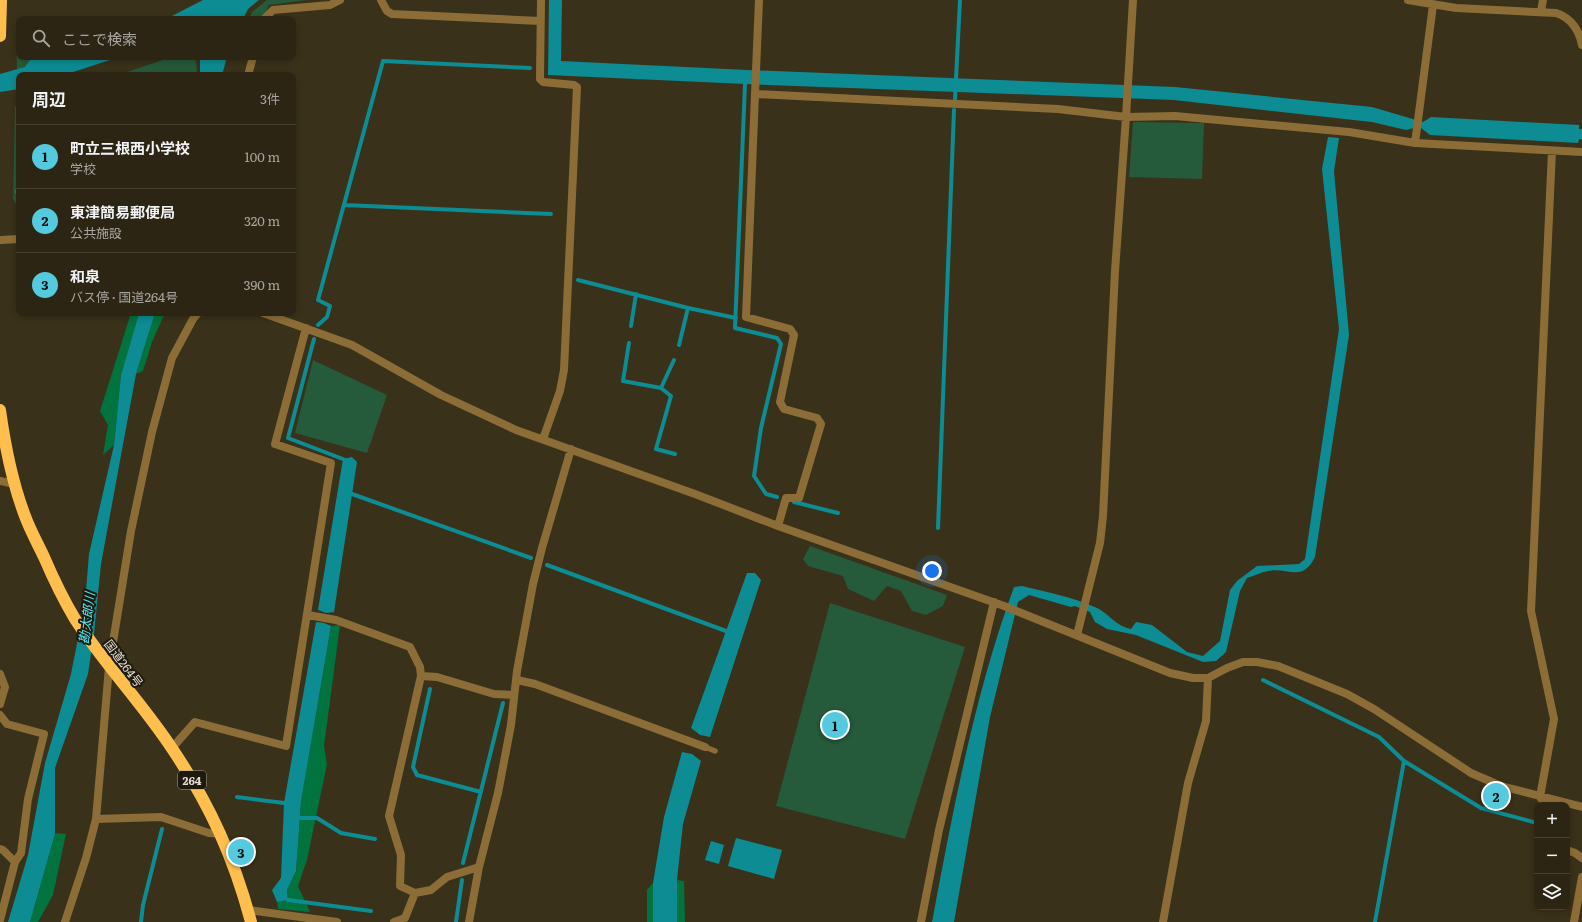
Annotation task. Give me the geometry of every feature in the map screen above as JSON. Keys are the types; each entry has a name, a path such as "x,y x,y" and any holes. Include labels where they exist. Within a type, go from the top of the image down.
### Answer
{"highway":[{"path":"0,36 1,0"},
{"name":"国道264号","path":"0,410 3,433 14,484 25,516 57,587 100,656 172,748 199,790 222,834 236,869 250,916"}],"street":[{"path":"267,16 273,10 330,5 340,0"},
{"path":"381,0 388,11 392,14 540,21"},
{"path":"541,0 540,79 543,82 574,85 577,87 564,370 560,391 543,438"},
{"path":"759,0 746,317 790,329 794,335 780,402 784,409 817,418 821,424 799,498 786,498 778,526"},
{"path":"1076,635 1100,543 1103,516 1115,271 1133,0"},
{"path":"1408,0 1456,8 1541,11 1556,13 1566,17 1578,32 1582,45"},
{"path":"1541,11 1543,0"},
{"path":"1415,143 1433,5"},
{"path":"249,72 252,60"},
{"path":"755,91 1058,109 1126,118 1175,116 1349,132 1415,143 1582,152"},
{"path":"1544,802 1540,797 1554,719 1530,611 1552,151"},
{"path":"0,240 16,240"},
{"path":"65,922 86,858 96,819 109,667 132,531 152,432 172,358 196,316"},
{"path":"272,316 352,345 441,395 516,430 543,438 778,526 994,602 1170,673 1193,678 1208,678 1243,662 1257,662 1278,666 1346,694 1374,710 1471,773 1501,786 1582,807"},
{"path":"172,748 196,722 286,746 331,463 275,444 306,328"},
{"path":"469,922 479,867 498,793 511,724 513,695 517,680 517,671 535,577 571,449"},
{"path":"0,481 14,484"},
{"path":"921,922 939,830 994,602"},
{"path":"308,615 336,620 410,647 420,667 421,676 389,816 401,855 400,886 415,893 431,890 447,877 479,867"},
{"path":"0,674 5,688 0,704"},
{"path":"421,676 437,677 494,694 513,695"},
{"path":"1163,922 1188,783 1206,721 1208,678"},
{"path":"517,680 535,684 704,747"},
{"path":"0,715 7,724 44,734 28,799 21,852 15,862 0,920"},
{"path":"96,819 161,817 209,833 222,834"},
{"path":"0,849 3,850 15,862"},
{"path":"1570,851 1575,852 1582,858"},
{"path":"1574,922 1582,877"},
{"path":"394,922 405,920 415,893"},
{"path":"250,916 337,922"}],"lane":[{"path":"704,747 715,751"}],"green space":[{"path":"267,0 306,0 269,5 264,16 250,16 252,12"},
{"path":"17,60 31,60 25,67 17,70"},
{"path":"163,60 195,60 197,71 196,72 127,72"},
{"path":"16,106 16,204 13,199"},
{"path":"1133,122 1204,123 1202,179 1129,177"},
{"path":"130,316 138,316 121,375 114,445 103,455 108,425 100,411"},
{"path":"154,316 164,316 152,342 143,371 136,374"},
{"path":"313,360 387,395 367,453 295,433"},
{"path":"810,546 947,595 943,606 926,615 912,611 901,591 887,586 874,601 848,589 843,576 808,566 803,559"},
{"path":"830,603 965,647 905,839 776,806"},
{"path":"340,625 324,746 327,764 307,860 298,886 310,912 278,909 277,902 288,900 287,890 296,871 301,802 331,626"},
{"path":"55,834 66,834 53,895 38,922 30,922"},
{"path":"677,880 684,881 685,922 677,922"},
{"path":"653,883 653,922 647,922 647,890"}],"water":[{"path":"203,0 259,0 248,9 244,16 172,16"},
{"path":"549,0 562,0 561,61 1175,87 1372,107 1423,122 1431,117 1579,125 1579,129 1582,129 1582,139 1579,139 1578,143 1430,135 1421,128 1406,130 1372,122 1174,100 548,75"},
{"path":"30,60 110,60 73,72 16,72 16,89 0,92 0,74 25,67"},
{"path":"200,60 226,60 223,72 200,72"},
{"path":"1328,137 1339,138 1334,171 1349,335 1315,557 1305,570 1300,572 1276,570 1263,572 1247,578 1240,591 1226,652 1216,661 1203,662 1136,635 1107,629 1095,622 1090,612 1075,606 1071,607 1029,595 1018,602 990,717 954,922 932,922 948,837 976,710 1000,627 1014,587 1022,586 1079,601 1097,608 1120,625 1131,629 1136,622 1152,625 1187,652 1203,656 1220,641 1230,590 1237,581 1257,566 1299,564 1305,559 1339,329 1322,169"},
{"name":"勘太郎川","path":"138,316 154,316 136,374 101,564 94,634 88,674 55,768 55,834 30,922 8,922 28,855 45,763 71,674 85,603 89,554 114,445 121,375"},
{"path":"352,457 357,462 334,612 326,613 318,610 343,459"},
{"path":"747,573 755,573 761,580 710,737 700,735 691,728"},
{"path":"316,622 331,626 301,802 296,871 287,890 288,900 277,902 272,890 281,878 284,803"},
{"path":"682,752 692,754 701,761 683,824 677,880 677,922 653,922 653,883 664,817"},
{"path":"736,838 782,850 774,879 728,866"},
{"path":"711,841 724,845 719,864 705,860"}],"waterway":[{"path":"955,99 960,0"},
{"path":"318,325 327,317 330,306 318,300 383,61 530,68"},
{"path":"745,84 735,328 777,338 781,344 761,428 754,476 766,494 777,497"},
{"path":"938,528 954,110"},
{"path":"344,205 551,214"},
{"path":"578,280 688,308 736,318"},
{"path":"631,326 636,294"},
{"path":"679,345 688,308"},
{"path":"314,339 288,438 348,461"},
{"path":"629,343 623,381 661,388 671,396 656,449 675,454"},
{"path":"661,388 674,360"},
{"path":"352,494 531,558"},
{"path":"794,502 838,513"},
{"path":"547,565 726,631"},
{"path":"1263,680 1379,737 1404,761 1375,922"},
{"path":"430,689 413,767 417,775 481,792"},
{"path":"463,863 503,703"},
{"path":"1404,761 1481,808 1534,822"},
{"path":"237,797 284,803"},
{"path":"300,818 317,818 341,833 375,839"},
{"path":"141,922 143,905 162,829"},
{"path":"456,922 462,880"},
{"path":"288,900 371,911"}],"place":[{"name":"町立三根西小学校","path":"835,725"},
{"name":"東津簡易郵便局","path":"1496,796"},
{"name":"和泉","path":"241,852"}]}
